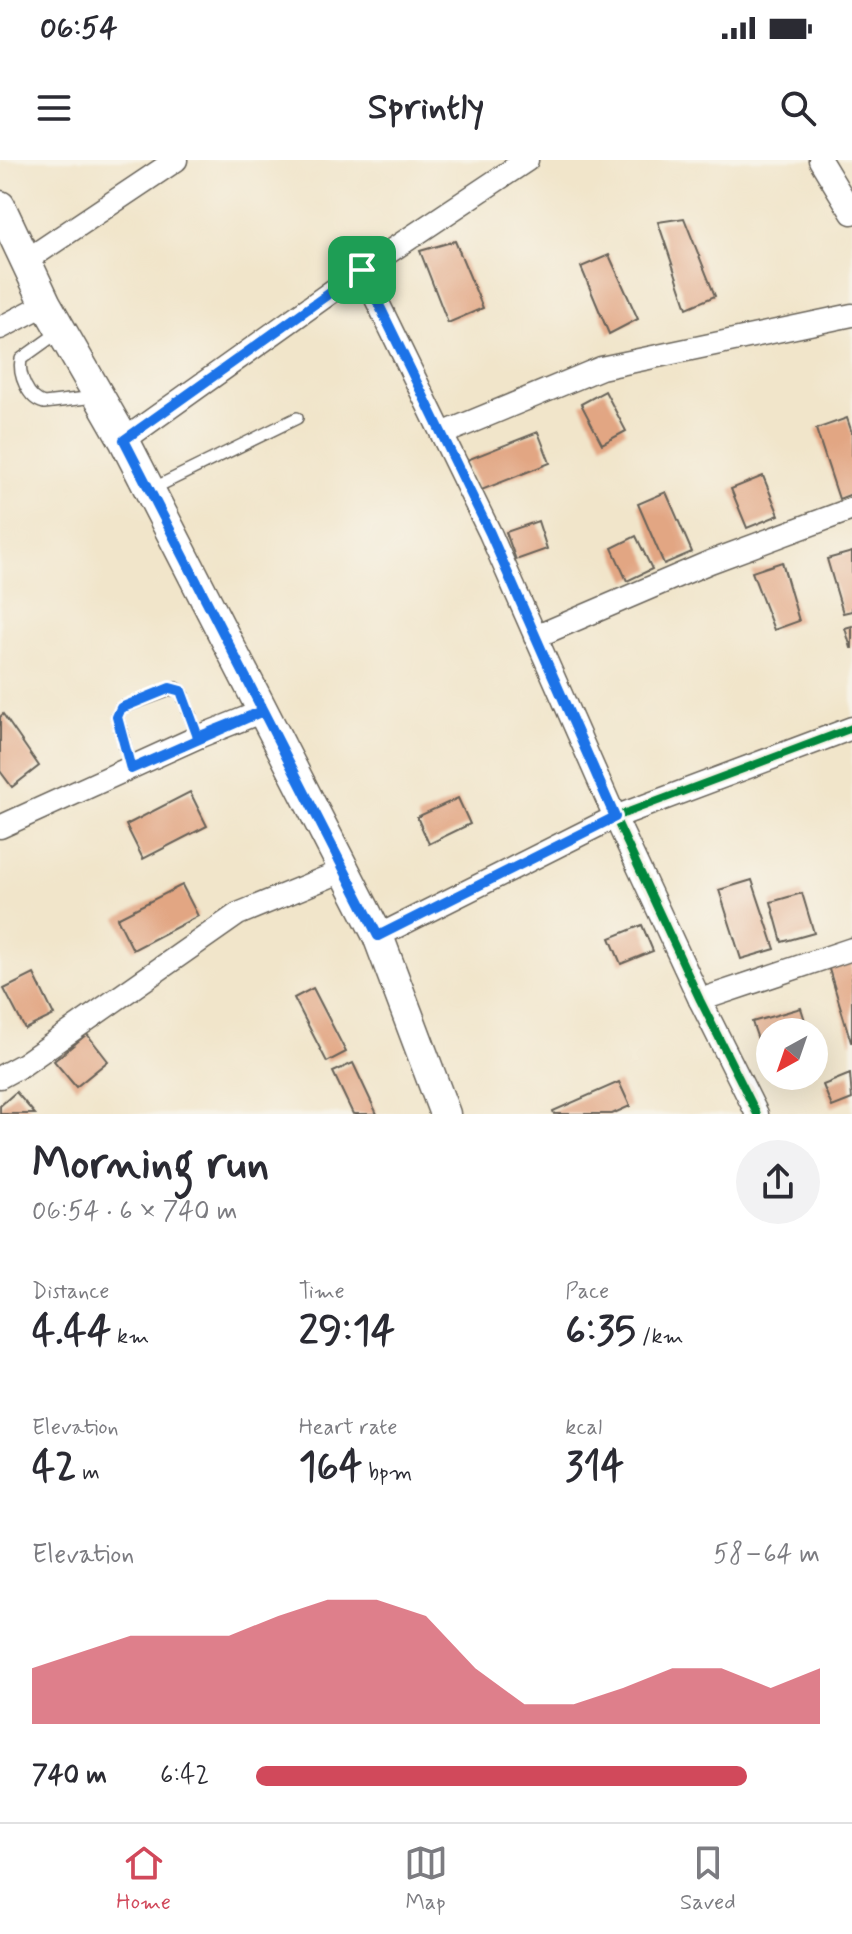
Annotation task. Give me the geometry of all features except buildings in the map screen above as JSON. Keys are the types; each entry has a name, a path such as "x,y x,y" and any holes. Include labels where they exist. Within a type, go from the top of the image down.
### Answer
{"main road":[{"path":"0,206 46,304 124,440 378,936 445,1114"}],"street":[{"path":"27,260 176,160"},
{"path":"124,440 362,270 527,160"},
{"path":"820,160 852,213"},
{"path":"362,270 490,533 615,817 757,1114"},
{"path":"0,328 46,304"},
{"path":"442,434 601,368 852,315"},
{"path":"535,637 710,562 852,509"},
{"path":"0,827 198,737 263,711"},
{"path":"378,936 615,817 852,728"},
{"path":"0,1077 37,1055 238,914 345,870"},
{"path":"700,1000 852,949"}],"lane":[{"path":"61,331 21,359 19,372 31,395 44,403 98,397"},
{"path":"150,490 297,418"},
{"path":"131,769 117,717 121,708 176,688 181,691 198,737"}],"cycle path":[{"path":"362,270 490,533 615,817 757,1114"},
{"path":"378,936 615,817 852,728"}],"route":[{"path":"362,270 124,440 263,711 198,737 181,691 170,688 121,708 117,717 131,769 263,711 378,936 615,817 490,533 362,270"}]}
